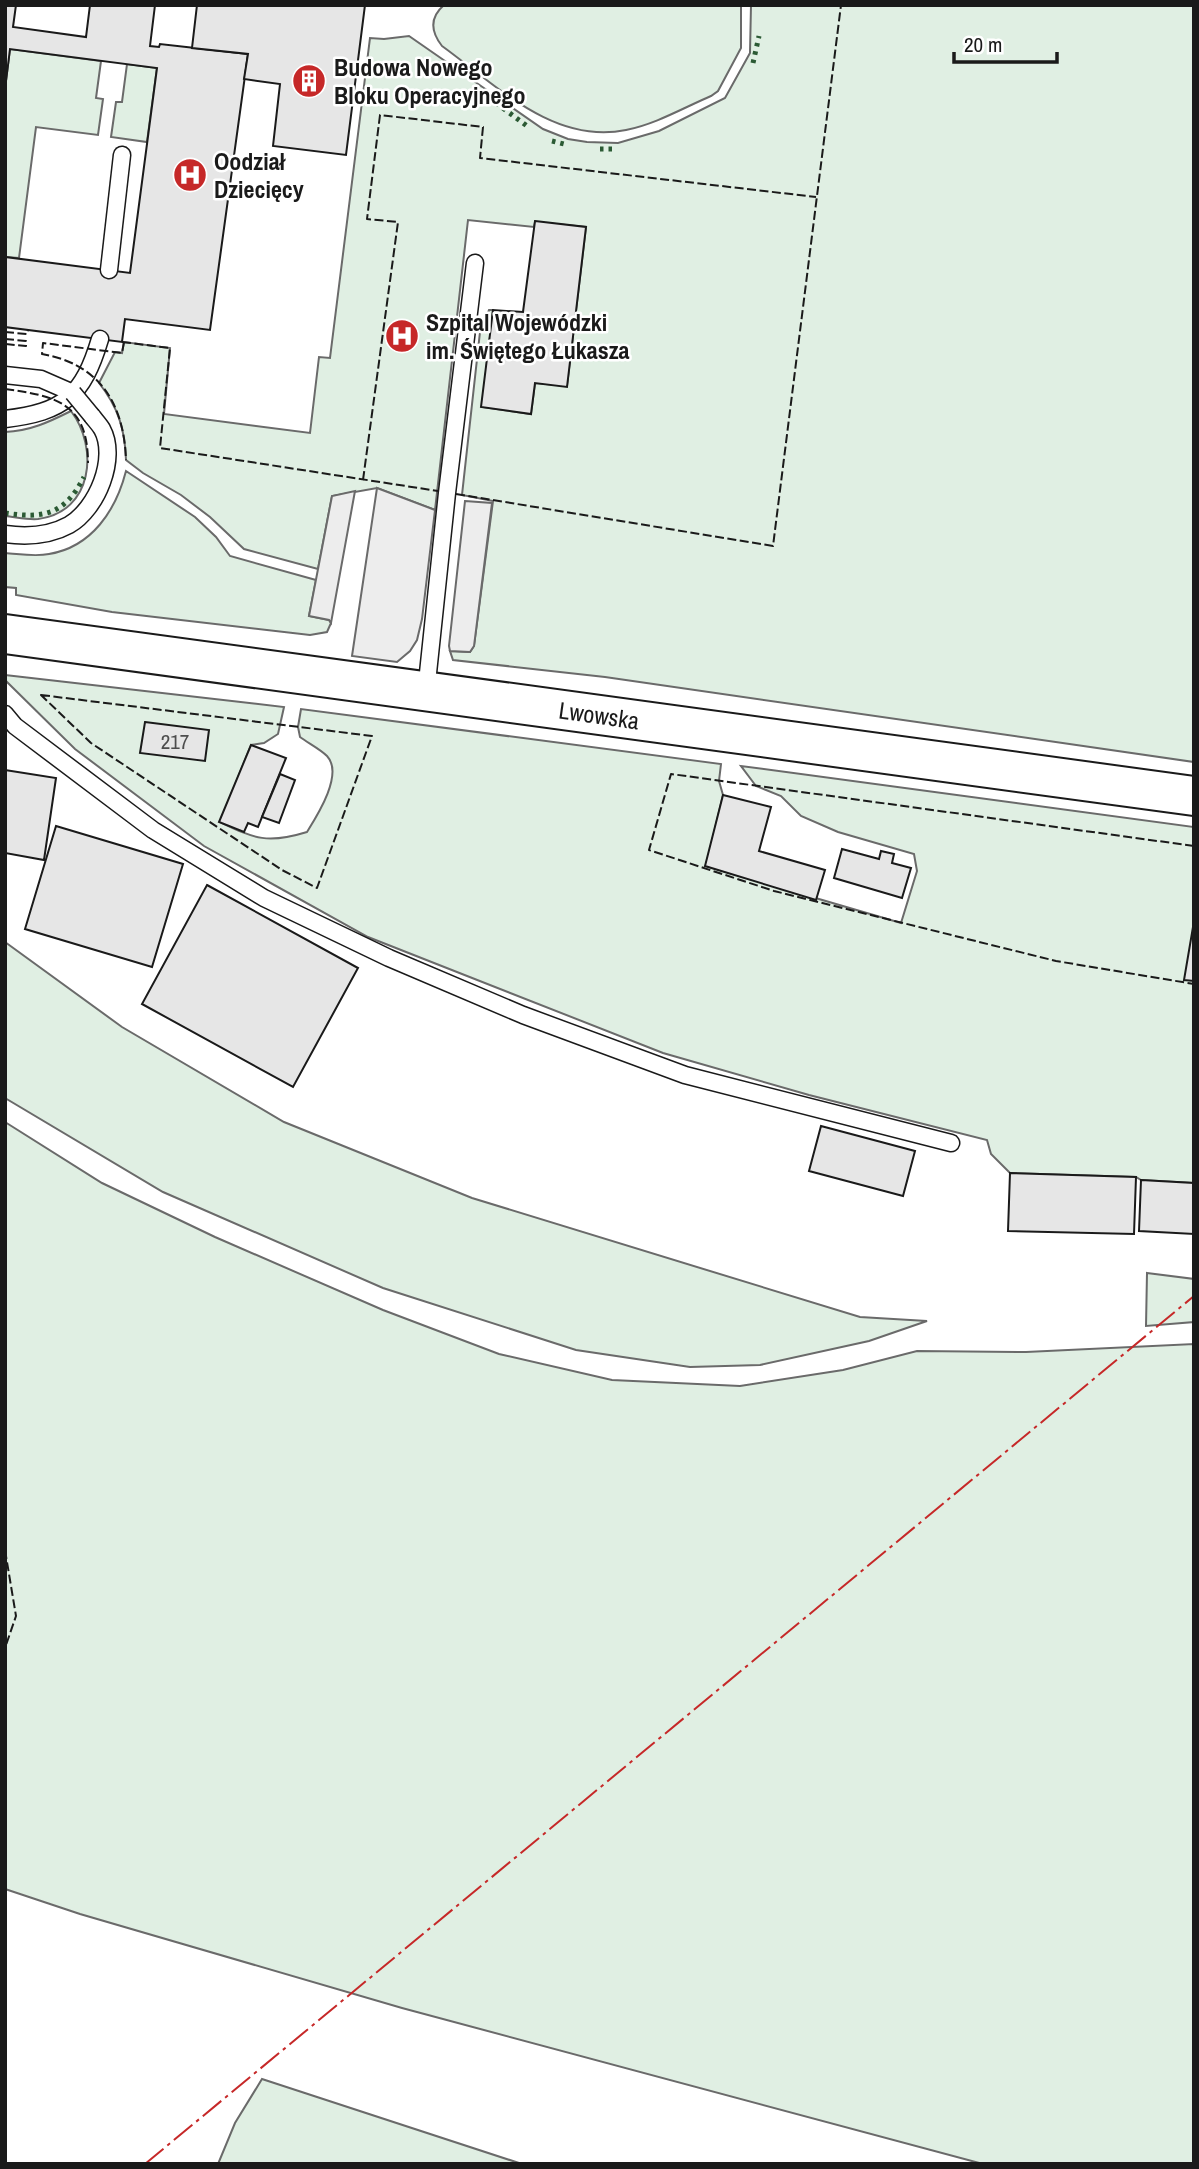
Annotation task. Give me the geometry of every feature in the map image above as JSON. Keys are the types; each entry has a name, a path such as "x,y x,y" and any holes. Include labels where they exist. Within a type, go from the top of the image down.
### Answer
{"main road":[{"name":"Lwowska","path":"5,634 1194,796"}],"lane":[{"path":"109,271 122,155"},
{"path":"426,692 448,479 475,263"},
{"path":"5,419 33,416 58,407 78,391 90,369 100,340"},
{"path":"5,375 41,379 74,393 103,430 108,464 96,499 70,524 30,537 5,534"},
{"path":"5,714 15,726 153,830 264,898 389,958 523,1015 685,1075 951,1143"}],"green space":[{"path":"444,5 741,5 741,48 718,91 711,96 659,120 626,130 600,132 574,129 527,108 442,46 433,25 436,15"},
{"path":"751,5 1194,5 1194,762 605,677 453,660 450,651 470,652 474,646 493,501 462,495 480,332 489,310 493,310 482,407 531,414 535,383 567,386 586,227 535,222 534,227 468,220 435,510 377,488 332,496 318,569 244,549 210,517 181,495 126,460 119,419 99,383 115,352 122,353 124,342 170,348 164,414 310,433 319,357 330,358 370,38 409,36 543,129 568,139 618,143 659,131 725,98 750,53"},
{"path":"10,49 101,61 96,98 103,99 98,135 36,127 19,258 5,257 5,89"},
{"path":"127,64 157,68 147,142 111,137 116,102 122,102"},
{"path":"71,411 80,426 87,460 86,476 80,492 56,514 38,519 5,516 5,432 31,428"},
{"path":"126,471 195,517 216,537 230,556 316,580 309,616 329,620 331,623 327,632 310,635 112,612 16,595 16,588 5,587 5,553 44,555 78,544 90,535 109,513"},
{"path":"5,675 284,707 278,734 264,743 251,745 220,822 262,838 282,838 307,832 331,784 331,764 327,756 300,737 298,727 301,709 721,764 719,781 723,795 706,866 901,923 917,871 914,854 838,832 801,816 781,796 756,786 741,766 1194,827 1194,1183 1141,1180 1136,1177 1010,1173 991,1154 987,1140 809,1095 663,1053 368,937 204,846 75,749 5,680"},
{"path":"5,942 122,1027 284,1122 472,1198 860,1317 927,1321 869,1341 760,1365 690,1367 576,1350 383,1288 163,1192 5,1098"},
{"path":"5,1122 102,1183 215,1237 383,1310 499,1354 612,1380 740,1386 843,1370 917,1351 1026,1352 1194,1344 1194,2164 983,2164 402,2008 80,1914 5,1889"},
{"path":"1147,1273 1194,1279 1194,1322 1146,1326"},
{"path":"262,2079 522,2164 218,2164 235,2123"}],"shaded area":[{"path":"377,488 435,510 417,640 410,651 397,662 352,656"},
{"path":"355,491 331,623 329,620 309,616 332,496"},
{"path":"465,501 492,503 474,646 470,652 450,651 449,646"}],"building":[{"path":"5,5 16,5 13,27 86,37 90,5 155,5 150,46 159,47 160,44 248,54 210,330 125,319 122,342 5,327 5,257 130,273 157,68 10,49 5,89"},
{"name":"Budowa Nowego Bloku Operacyjnego","path":"197,5 365,5 346,155 273,146 280,84 244,79 248,54 192,48"},
{"path":"535,221 586,227 567,387 535,383 531,414 481,407 493,310 523,312"},
{"path":"145,722 209,730 205,761 140,753"},
{"path":"251,745 286,758 258,827 248,823 244,832 219,822"},
{"path":"5,770 56,778 44,860 5,853"},
{"path":"280,774 295,780 279,823 262,817"},
{"path":"723,795 771,807 759,851 825,870 816,900 705,866"},
{"path":"56,826 183,864 152,967 25,929"},
{"path":"842,849 879,859 881,851 894,854 892,863 911,868 902,898 834,878"},
{"path":"207,885 358,968 293,1087 142,1004"},
{"path":"1194,927 1194,981 1184,980"},
{"path":"821,1126 915,1151 903,1196 809,1171"},
{"path":"1010,1173 1136,1177 1134,1234 1008,1231"},
{"path":"1141,1180 1194,1183 1194,1234 1139,1231"}],"hedge":[{"path":"753,63 759,36"},
{"path":"443,68 456,76"},
{"path":"496,103 527,126"},
{"path":"552,141 564,144"},
{"path":"600,149 614,149"},
{"path":"5,513 32,515 52,511 69,499 84,477"}],"fence":[{"path":"456,494 773,546 841,5"},
{"path":"363,480 398,222 367,219 380,115 483,127 480,158 816,197"},
{"path":"5,332 27,334 28,330"},
{"path":"5,339 26,341 26,346 5,344"},
{"path":"122,342 170,348 160,448 438,491"},
{"path":"124,342 122,353 43,343 42,354 79,367 94,377 105,390 120,421 126,460"},
{"path":"5,389 39,395 66,406 82,427 87,443 88,463"},
{"path":"41,695 372,736 317,888 282,870 91,743 41,695"},
{"path":"1194,846 671,774 649,850 774,891 1056,961 1194,984"},
{"path":"5,1550 16,1616 5,1648"}],"power":[{"path":"145,2164 1194,1296"}],"place":[{"name":"Budowa Nowego Bloku Operacyjnego","path":"309,81"},
{"name":"Oodział Dziecięcy","path":"190,175"},
{"name":"Szpital Wojewódzki im. Świętego Łukasza","path":"402,336"}]}
